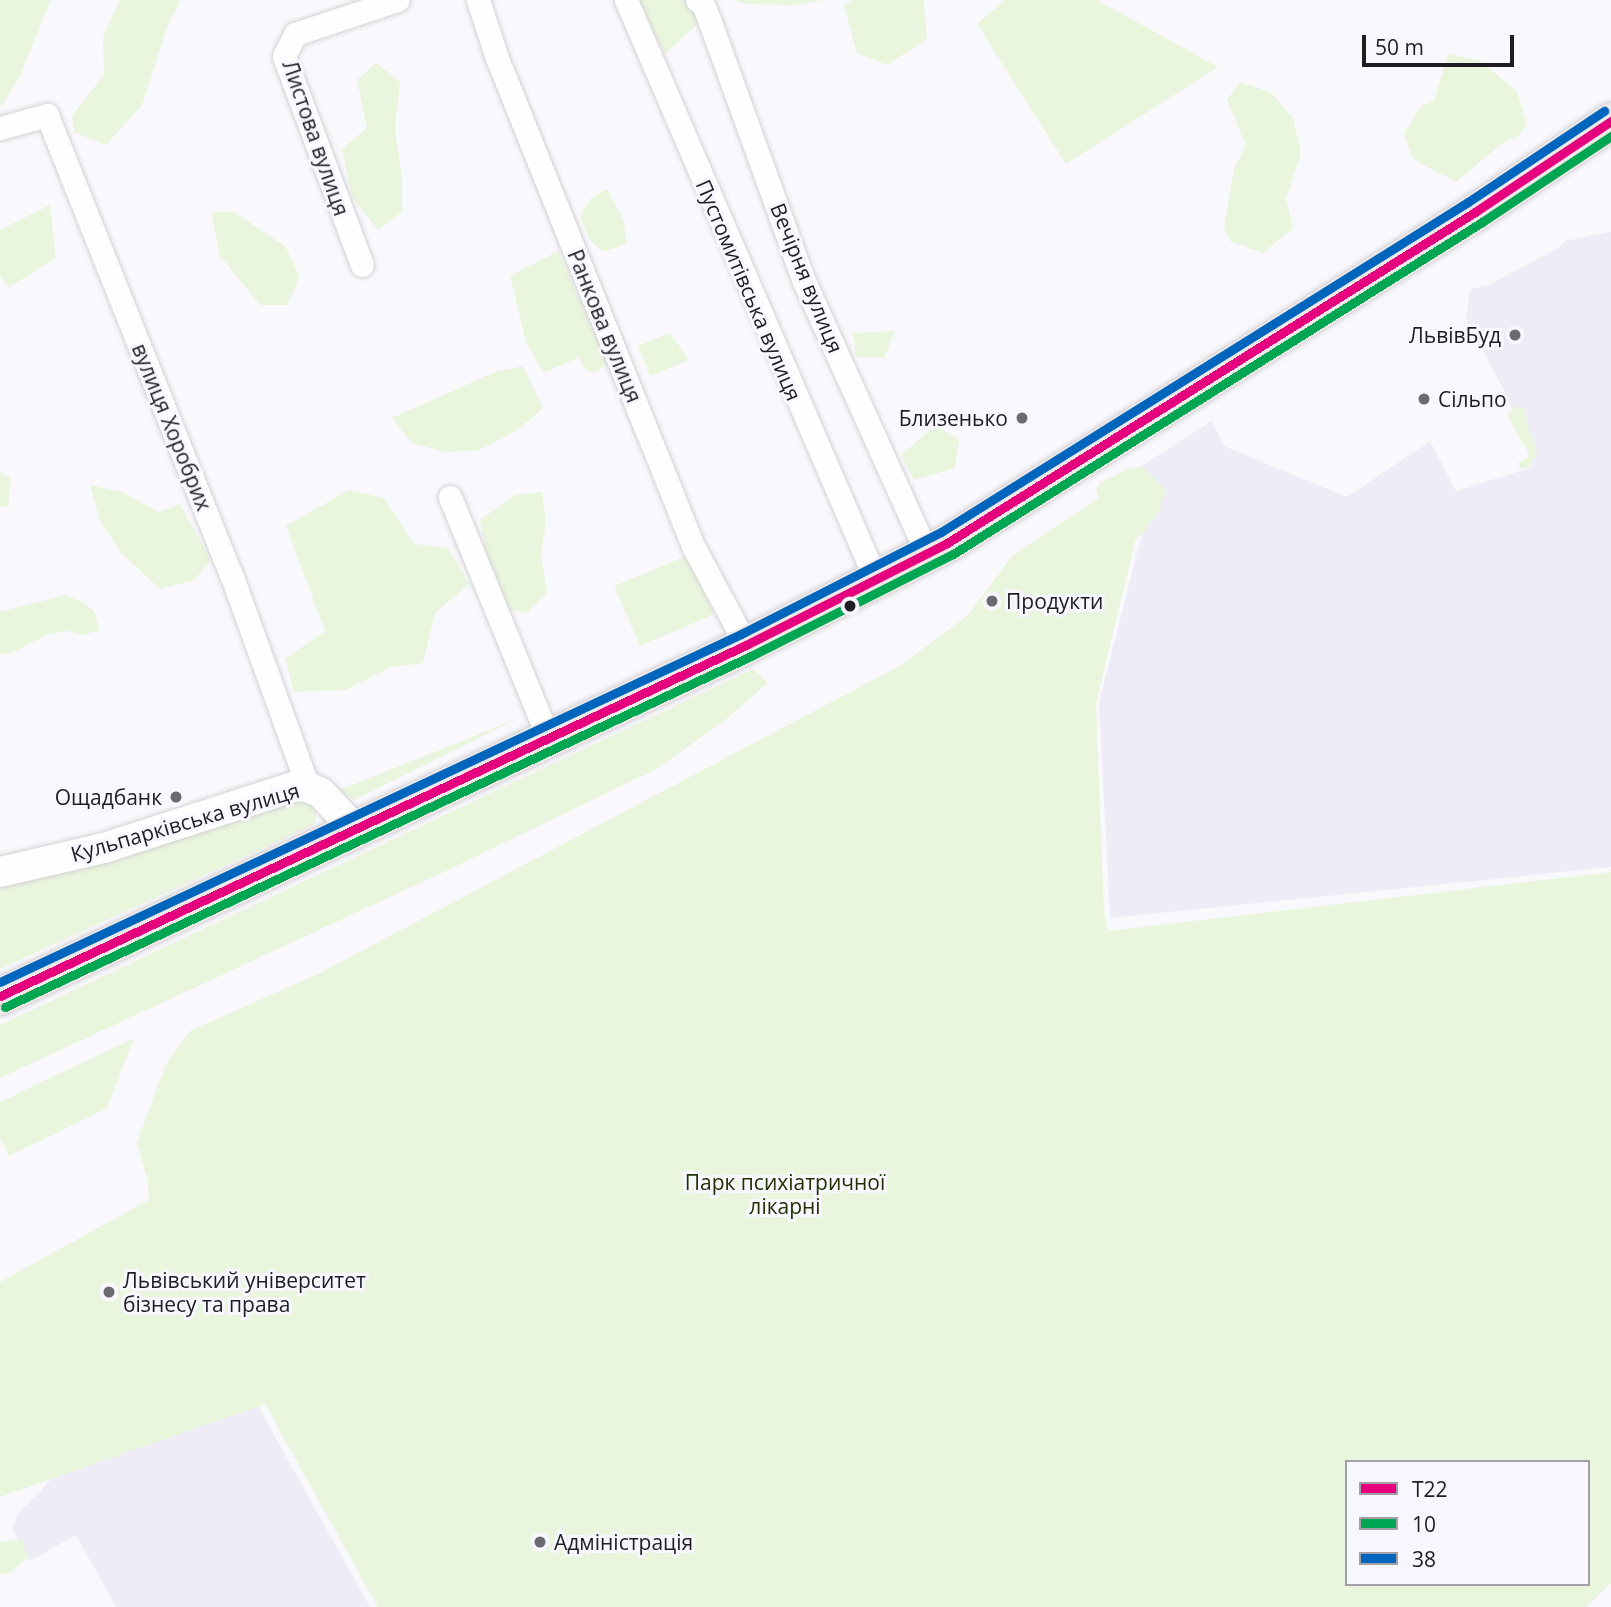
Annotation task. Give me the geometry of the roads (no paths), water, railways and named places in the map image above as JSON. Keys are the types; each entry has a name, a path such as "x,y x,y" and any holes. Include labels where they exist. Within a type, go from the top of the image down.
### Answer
{"main road":[{"path":"0,996 746,645 947,543 1475,212 1611,121"}],"street":[{"name":"Листова вулиця","path":"362,265 285,56 295,34 398,0"},
{"name":"Ранкова вулиця","path":"478,0 497,58 693,546 746,645"},
{"name":"Пустомитівська вулиця","path":"626,0 875,578"},
{"name":"Вечірня вулиця","path":"697,0 703,4 710,22 804,281 927,553"},
{"name":"вулиця Хоробрих","path":"0,128 47,115 231,574 308,786"},
{"path":"450,497 549,739"},
{"name":"Кульпарківська вулиця","path":"0,872 104,848 296,786 308,786 321,793 354,828"}],"place":[{"name":"ЛьвівБуд","path":"1515,335"},
{"name":"Сільпо","path":"1424,399"},
{"name":"Близенько","path":"1022,418"},
{"name":"Продукти","path":"992,601"},
{"name":"Ощадбанк","path":"176,797"},
{"name":"Львівський університет бізнесу та права","path":"109,1292"},
{"name":"Адміністрація","path":"540,1542"}],"park label":[{"name":"Парк психіатричної лікарні","path":"785,1194"}]}
